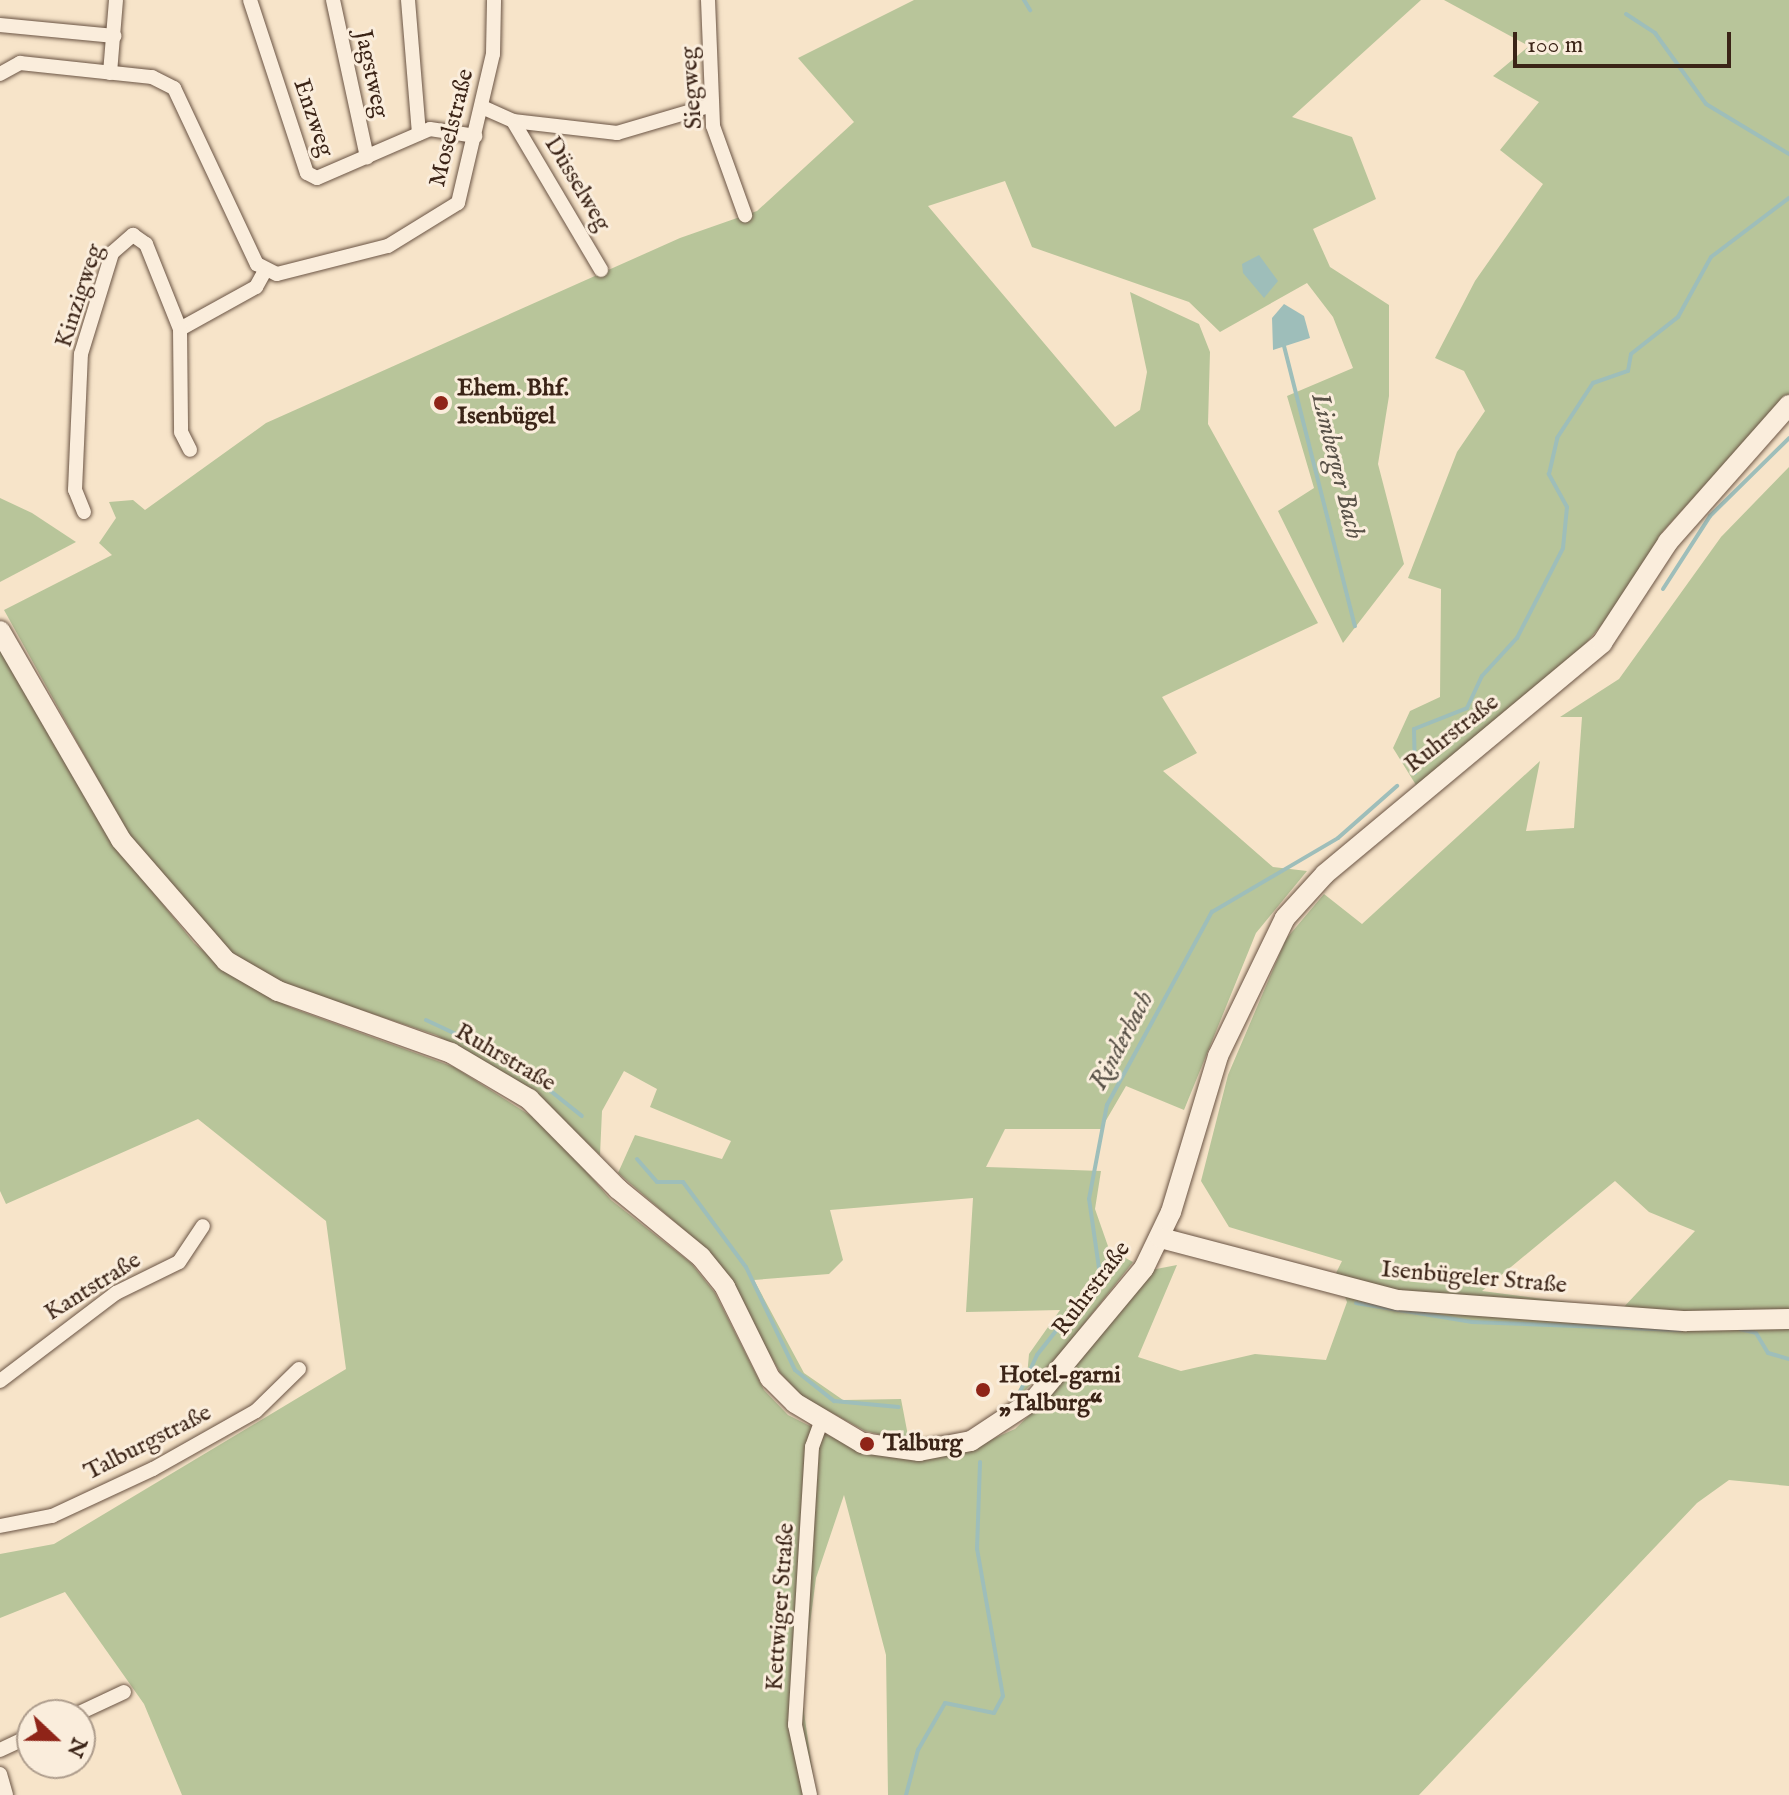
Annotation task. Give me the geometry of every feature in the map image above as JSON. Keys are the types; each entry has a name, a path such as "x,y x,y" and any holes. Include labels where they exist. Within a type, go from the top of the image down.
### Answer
{"main road":[{"name":"Ruhrstraße","path":"0,631 121,840 189,926 226,961 278,991 451,1053 556,1119 618,1189 701,1257 725,1287 770,1378 821,1422 891,1449 971,1441 1035,1399 1161,1238 1218,1056 1285,918 1336,864 1602,643 1676,531 1789,405"},
{"name":"Isenbügeler Straße","path":"1161,1238 1398,1300 1686,1321 1789,1319"}],"street":[{"path":"110,73 116,0"},
{"name":"Enzweg","path":"250,0 307,173 317,178 430,129 475,136"},
{"name":"Jagstweg","path":"333,0 367,157"},
{"path":"408,0 419,134"},
{"name":"Moselstraße","path":"265,271 277,274 388,246 458,203 482,107 494,0"},
{"name":"Siegweg","path":"708,0 712,105 745,215"},
{"path":"0,25 114,36"},
{"path":"0,74 20,63 110,73 174,88 265,271 256,287 180,329"},
{"path":"482,107 513,121 617,133 712,105"},
{"name":"Düsselweg","path":"513,121 601,270"},
{"name":"Kinzigweg","path":"84,512 75,490 81,354 118,243 133,235 146,244 180,329 181,432 190,450"},
{"name":"Kantstraße","path":"0,1381 116,1293 179,1262 203,1226"},
{"name":"Talburgstraße","path":"0,1526 52,1516 153,1469 256,1411 299,1369"},
{"name":"Kettwiger Straße","path":"810,1795 795,1725 812,1447 821,1422"},
{"path":"96,1705 124,1692"},
{"path":"0,1774 6,1795"}],"green space":[{"path":"914,0 1421,0 1292,117 1352,137 1376,199 1313,229 1330,267 1389,305 1389,396 1378,464 1404,564 1343,643 1278,511 1314,488 1287,396 1353,368 1333,317 1307,283 1220,332 1189,302 1032,247 1005,181 928,206 1115,427 1140,410 1147,372 1130,292 1199,324 1210,352 1208,424 1318,623 1162,697 1197,753 1163,771 1273,867 1307,871 1256,933 1184,1110 1126,1086 1101,1129 1005,1129 986,1167 1101,1171 1095,1209 1109,1249 1133,1262 1061,1353 1006,1410 1027,1376 1029,1354 1060,1310 966,1312 973,1198 830,1210 843,1260 829,1274 754,1280 804,1373 843,1400 901,1399 909,1441 865,1431 803,1397 781,1374 710,1252 618,1173 635,1135 722,1159 731,1141 650,1107 657,1089 624,1071 602,1111 600,1155 524,1085 436,1035 280,983 220,945 128,834 4,610 112,555 99,543 116,518 109,502 133,500 145,510 266,423 680,238 757,211 854,122 798,58"},
{"path":"1444,0 1789,0 1789,394 1663,531 1615,610 1570,661 1416,785 1393,748 1410,711 1440,697 1441,589 1408,578 1457,452 1485,411 1464,371 1435,358 1475,281 1543,184 1500,150 1539,102 1493,76 1529,46"},
{"path":"1789,467 1789,1486 1729,1480 1697,1503 1419,1795 888,1795 886,1655 844,1495 816,1578 801,1692 816,1795 182,1795 144,1704 65,1592 0,1618 0,1554 54,1544 346,1369 326,1221 198,1119 6,1204 0,1191 0,648 112,841 194,943 230,974 292,1008 454,1067 547,1126 611,1200 691,1263 715,1293 764,1390 788,1415 858,1450 961,1453 1015,1429 1040,1405 1151,1270 1177,1265 1138,1357 1181,1371 1255,1354 1326,1360 1347,1302 1336,1273 1342,1261 1229,1227 1201,1181 1228,1075 1286,939 1324,894 1362,924 1540,761 1526,831 1574,828 1582,717 1560,717 1619,679 1721,537","holes":["1615,1181 1649,1212 1695,1231 1622,1309 1482,1291"]},
{"path":"0,498 32,513 76,542 0,582"}],"water":[{"path":"1259,255 1278,281 1264,298 1243,273 1242,264"},
{"path":"1284,304 1304,316 1310,338 1273,350 1272,318"}],"waterway":[{"name":"Limberger Bach","path":"1024,0 1030,10"},
{"path":"1626,14 1655,33 1706,104 1789,154"},
{"path":"1415,773 1414,729 1467,708 1482,676 1517,638 1563,548 1567,507 1549,474 1557,438 1593,383 1628,371 1631,354 1678,317 1711,257 1789,198"},
{"name":"Limberger Bach","path":"1284,346 1355,626"},
{"path":"1663,589 1710,516 1789,438"},
{"name":"Rinderbach","path":"1019,1394 1037,1355 1100,1275 1089,1199 1107,1105 1212,912 1338,838 1397,786"},
{"path":"426,1020 513,1061 582,1116"},
{"path":"637,1159 657,1182 683,1182 746,1267 795,1370 834,1401 899,1407"},
{"path":"1356,1303 1472,1322 1680,1330"},
{"path":"1740,1329 1756,1333 1768,1353 1789,1359"},
{"name":"Rinderbach","path":"906,1795 918,1750 945,1703 994,1713 1003,1696 977,1549 980,1462"}],"place":[{"name":"Ehem. Bhf. Isenbügel","path":"441,403"},
{"name":"Hotel-garni „Talburg“","path":"983,1390"},
{"name":"Talburg","path":"867,1444"}]}
